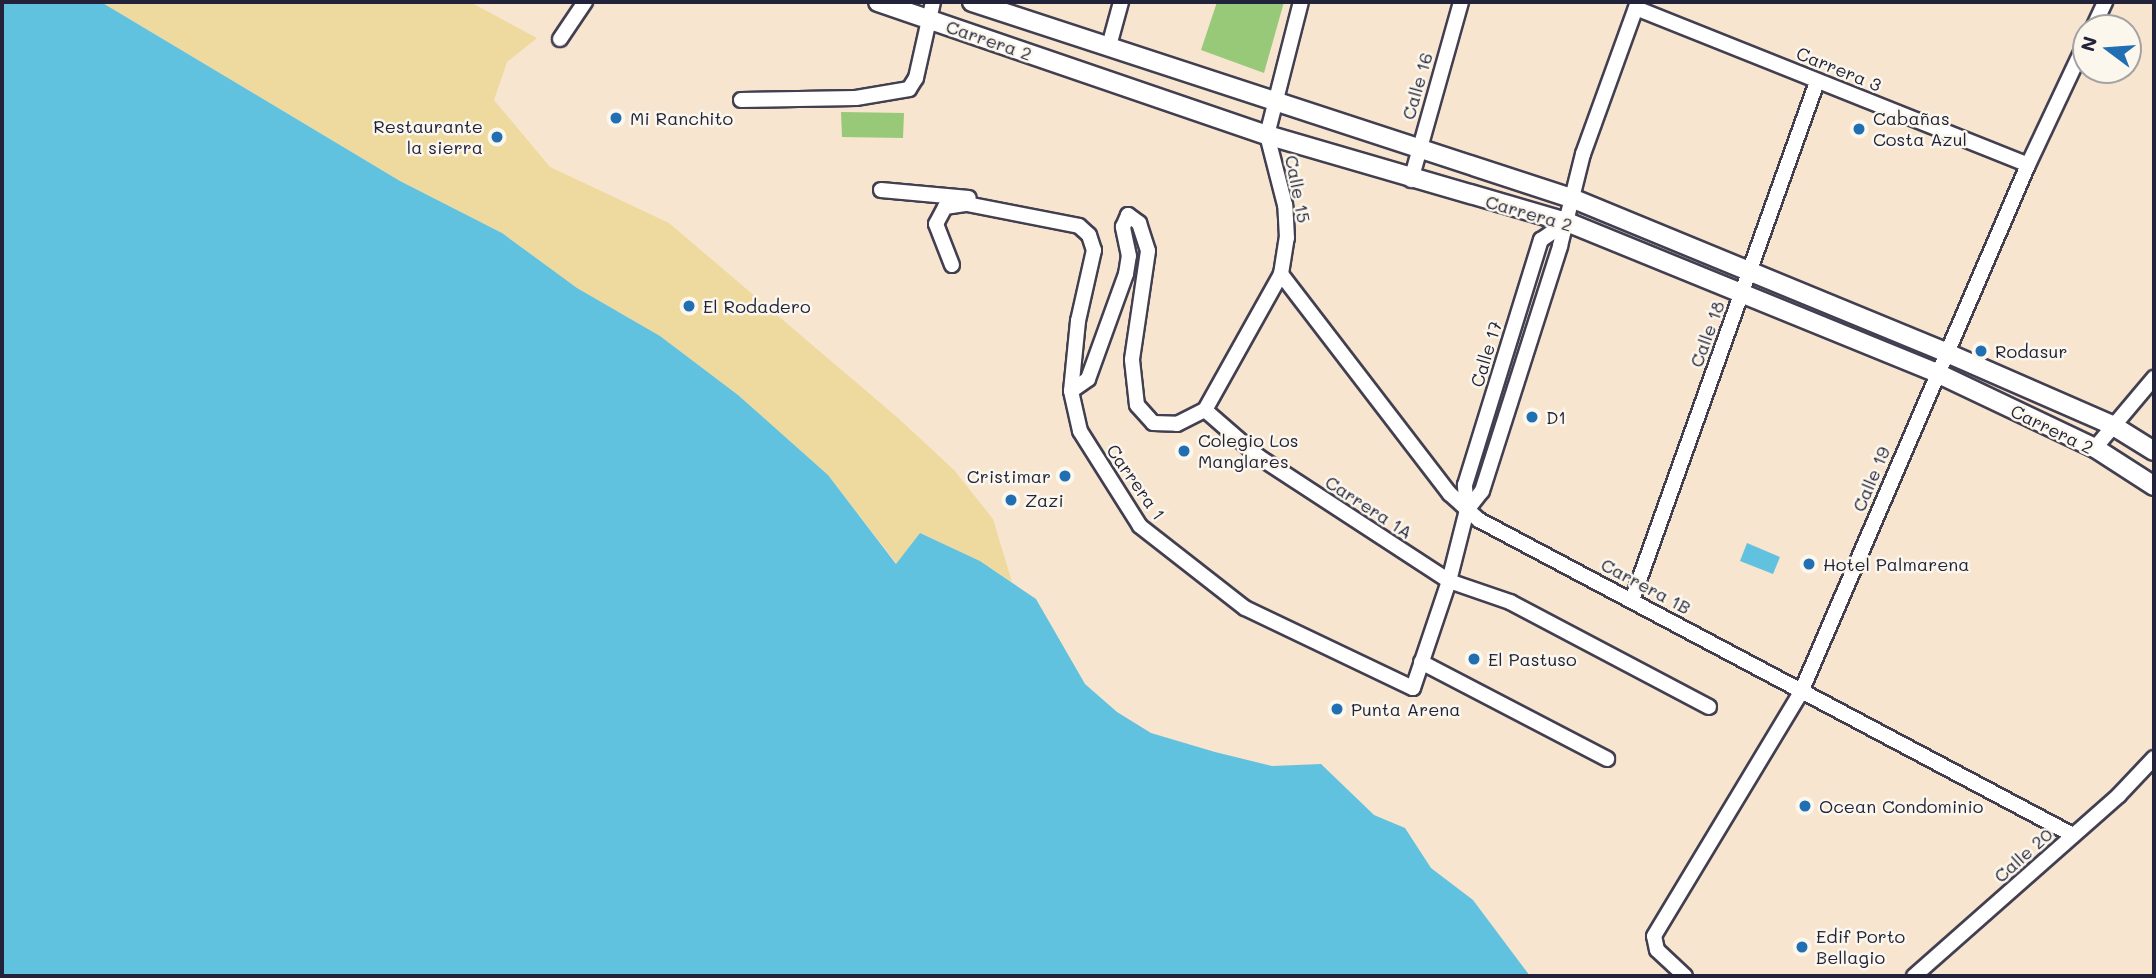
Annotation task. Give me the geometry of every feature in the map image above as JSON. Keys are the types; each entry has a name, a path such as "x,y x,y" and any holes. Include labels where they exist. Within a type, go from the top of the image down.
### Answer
{"street":[{"path":"560,39 585,2"},
{"name":"Carrera 2","path":"878,2 931,10 1267,135 1410,180 1567,222 1937,373 2095,448 2154,486"},
{"name":"Carrera 2","path":"972,2 1574,199 1947,353 2112,425 2154,452"},
{"path":"1109,46 1121,2"},
{"name":"Calle 15","path":"1205,410 1281,274 1287,238 1285,205 1267,135 1301,2"},
{"name":"Calle 16","path":"1410,180 1461,2"},
{"name":"Carrera 3","path":"1637,5 1817,82 2028,164"},
{"name":"Calle 17","path":"1467,510 1482,491 1574,199 1583,154 1637,5"},
{"path":"741,100 856,98 909,89 916,78 931,10"},
{"name":"Calle 19","path":"1685,976 1653,942 1801,692 2028,164 2072,72"},
{"name":"Calle 18","path":"1632,600 1817,82"},
{"path":"881,190 967,198 1024,214"},
{"path":"952,265 936,224 945,207 967,204 1024,214"},
{"name":"Carrera 1","path":"1024,214 1079,226 1089,235 1094,250 1078,321 1071,391 1080,431 1110,483 1162,547 1245,608 1413,688"},
{"path":"1071,391 1088,379 1126,274 1129,256 1123,219 1128,215 1139,223 1148,251 1132,360 1137,405 1153,423 1177,424 1205,410"},
{"name":"Calle 17","path":"1413,688 1449,581 1467,510 1465,485 1541,240 1567,222"},
{"name":"Carrera 1B","path":"1281,274 1450,494 1467,510 1801,692 2073,835"},
{"path":"1510,341 1528,346"},
{"path":"2095,448 2154,378"},
{"name":"Carrera 1A","path":"1205,410 1270,464 1449,581 1510,601 1709,707"},
{"path":"1420,662 1607,759"},
{"name":"Calle 20","path":"1914,976 2154,759"}],"green space":[{"path":"1217,2 1284,2 1264,73 1201,50"},
{"path":"841,112 904,113 903,138 842,137"}],"sand":[{"name":"El Rodadero","path":"101,2 470,2 537,38 507,62 494,100 550,167 669,223 898,418 954,470 993,519 1012,582 980,561 920,533 897,564 828,475 738,395 660,336 577,288 502,233 400,181"}],"water":[{"path":"2,2 101,2 400,181 502,233 577,288 660,336 738,395 828,475 896,564 920,533 980,561 1036,599 1085,684 1117,712 1151,733 1215,752 1272,766 1321,764 1374,815 1405,828 1431,868 1473,900 1530,976 2,976"},
{"path":"1747,543 1780,557 1773,574 1740,561"}],"place":[{"name":"Mi Ranchito","path":"616,118"},
{"name":"Cabañas Costa Azul","path":"1859,129"},
{"name":"Restaurante la sierra","path":"497,137"},
{"name":"El Rodadero","path":"689,306"},
{"name":"Rodasur","path":"1981,351"},
{"name":"D1","path":"1532,417"},
{"name":"Colegio Los Manglares","path":"1184,451"},
{"name":"Cristimar","path":"1065,476"},
{"name":"Zazi","path":"1011,500"},
{"name":"Hotel Palmarena","path":"1809,564"},
{"name":"El Pastuso","path":"1474,659"},
{"name":"Punta Arena","path":"1337,709"},
{"name":"Ocean Condominio","path":"1805,806"},
{"name":"Edif Porto Bellagio","path":"1802,947"}]}
